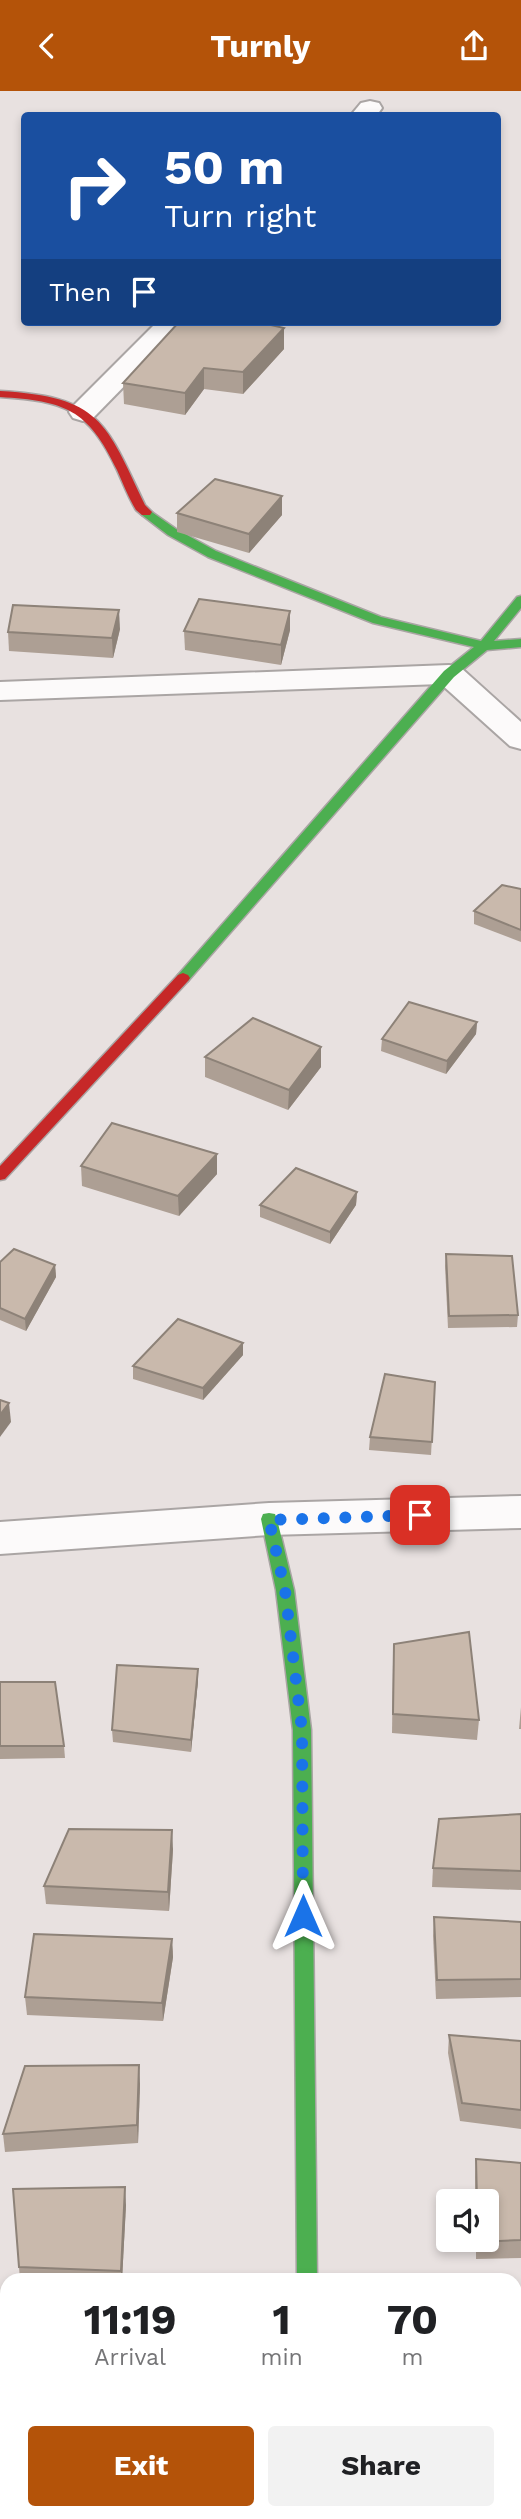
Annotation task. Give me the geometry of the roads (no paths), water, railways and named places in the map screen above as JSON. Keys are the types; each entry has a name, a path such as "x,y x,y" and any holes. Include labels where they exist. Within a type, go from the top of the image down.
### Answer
{"street":[{"path":"83,412 169,326"},
{"path":"0,394 34,396 83,412 101,430 140,507 172,533 212,554 377,620 484,646 521,643"},
{"path":"0,1175 202,958 449,674 484,646 521,600"},
{"path":"0,691 449,674 521,739"},
{"path":"0,1538 269,1520 521,1511"},
{"path":"269,1520 285,1590 302,1730 307,2273"}]}
